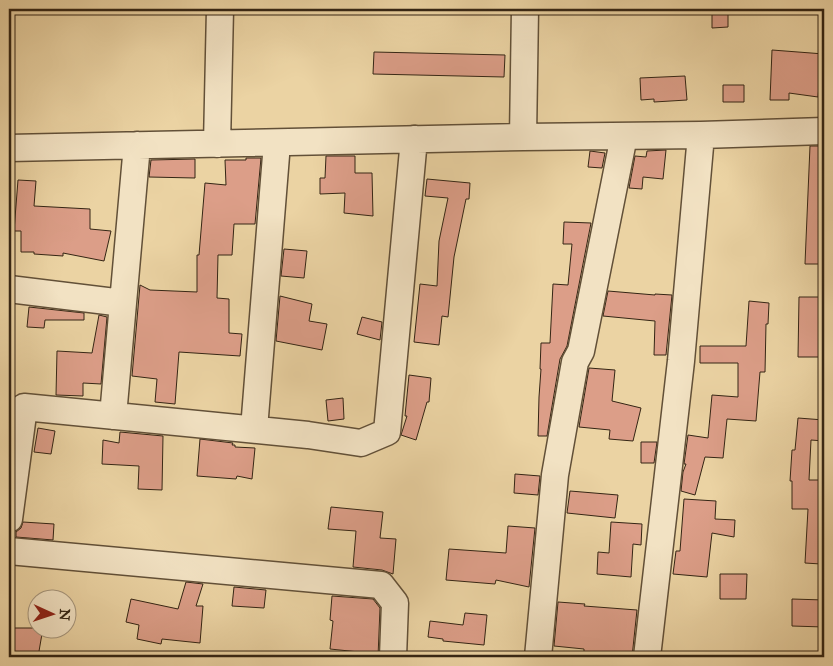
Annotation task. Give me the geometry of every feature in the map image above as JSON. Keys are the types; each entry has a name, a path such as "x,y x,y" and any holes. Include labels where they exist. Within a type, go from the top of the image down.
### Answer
{"street":[{"path":"217,144 220,9"},
{"path":"523,137 525,9"},
{"path":"9,148 824,131"},
{"path":"647,657 680,361 701,135"},
{"path":"538,657 555,475 575,362 581,351 624,136"},
{"path":"9,518 16,406 308,435 361,443 387,432 414,139"},
{"path":"254,430 277,143"},
{"path":"113,416 137,145"},
{"path":"9,289 123,303"},
{"path":"9,550 388,594 392,657"}],"building":[{"path":"712,9 728,9 728,27 712,28"},
{"path":"772,50 824,54 824,73 820,73 818,97 789,93 789,100 770,100"},
{"path":"374,52 505,55 504,77 373,74"},
{"path":"685,76 687,100 654,102 654,99 641,100 640,78"},
{"path":"723,85 744,85 744,102 723,102"},
{"path":"810,146 824,146 824,264 805,264"},
{"path":"666,150 663,179 643,177 642,189 629,188 635,156 646,157 647,151"},
{"path":"590,151 605,153 602,168 588,167"},
{"path":"326,156 355,156 355,173 372,173 373,216 344,213 345,193 320,194 320,178 325,178"},
{"path":"246,158 261,158 255,224 234,224 232,255 218,255 217,298 229,299 229,333 242,334 240,356 179,352 175,404 155,402 157,379 132,376 140,285 150,290 197,292 197,255 199,255 205,183 226,185 225,160 246,160"},
{"path":"195,159 195,178 149,177 151,160"},
{"path":"427,179 470,183 469,199 466,199 454,257 448,317 442,316 439,345 414,342 420,284 437,286 439,241 448,198 425,196"},
{"path":"18,180 36,181 34,206 90,209 90,229 111,231 104,261 63,253 63,256 21,252 21,231 14,231"},
{"path":"564,222 591,223 567,346 560,359 547,436 538,436 541,343 550,343 553,284 568,285 572,244 563,244"},
{"path":"284,249 307,251 304,278 281,276"},
{"path":"608,291 672,295 666,355 654,355 655,321 603,316"},
{"path":"280,296 312,304 309,321 327,324 322,350 276,341"},
{"path":"799,297 824,297 824,357 798,357"},
{"path":"749,301 769,303 768,324 766,324 765,372 760,372 756,421 727,419 723,458 705,457 695,495 681,491 686,464 684,464 688,435 708,438 712,395 738,397 738,363 700,363 700,346 746,346"},
{"path":"29,307 84,313 84,320 45,320 44,328 27,327"},
{"path":"99,315 107,317 101,384 83,383 83,396 56,395 57,351 92,353"},
{"path":"362,317 382,322 380,340 357,334"},
{"path":"589,368 615,370 612,401 641,408 633,441 609,439 610,430 579,427"},
{"path":"409,375 431,378 429,402 427,402 416,440 401,435 407,416 405,416"},
{"path":"343,398 344,419 328,421 326,400"},
{"path":"798,418 824,420 824,441 811,440 809,480 824,480 821,564 805,563 808,509 792,509 792,481 790,481 792,450 795,450"},
{"path":"38,428 55,431 51,454 34,452"},
{"path":"120,432 163,436 162,490 138,489 139,466 102,464 103,440 119,443"},
{"path":"200,439 233,443 232,445 235,445 235,447 255,448 252,479 237,476 236,479 197,476"},
{"path":"641,442 657,442 654,463 641,463"},
{"path":"515,474 540,476 538,495 514,493"},
{"path":"570,491 618,495 615,518 567,513"},
{"path":"684,499 716,501 715,519 735,520 734,537 712,533 707,577 673,574 676,551 680,551"},
{"path":"331,507 383,512 380,538 396,539 393,574 382,570 353,567 356,531 328,529"},
{"path":"23,522 54,524 53,540 16,537 16,532 21,528"},
{"path":"611,522 642,524 641,545 633,544 631,577 597,574 598,552 609,553"},
{"path":"508,526 535,528 529,587 496,580 495,584 446,580 449,549 506,553"},
{"path":"720,574 747,574 746,599 720,599"},
{"path":"186,582 203,584 196,606 203,606 200,643 162,639 161,644 137,639 139,625 126,622 131,599 178,609"},
{"path":"234,587 266,590 264,608 232,606"},
{"path":"332,596 373,599 380,608 378,657 358,657 359,652 330,649 333,621 330,620"},
{"path":"792,599 824,600 824,627 792,626"},
{"path":"558,602 637,610 632,657 602,655 602,657 584,657 584,649 554,646"},
{"path":"465,613 487,615 484,645 443,641 443,639 428,637 430,621 463,625"},
{"path":"9,628 28,628 28,638 41,638 38,657 9,651"}]}
